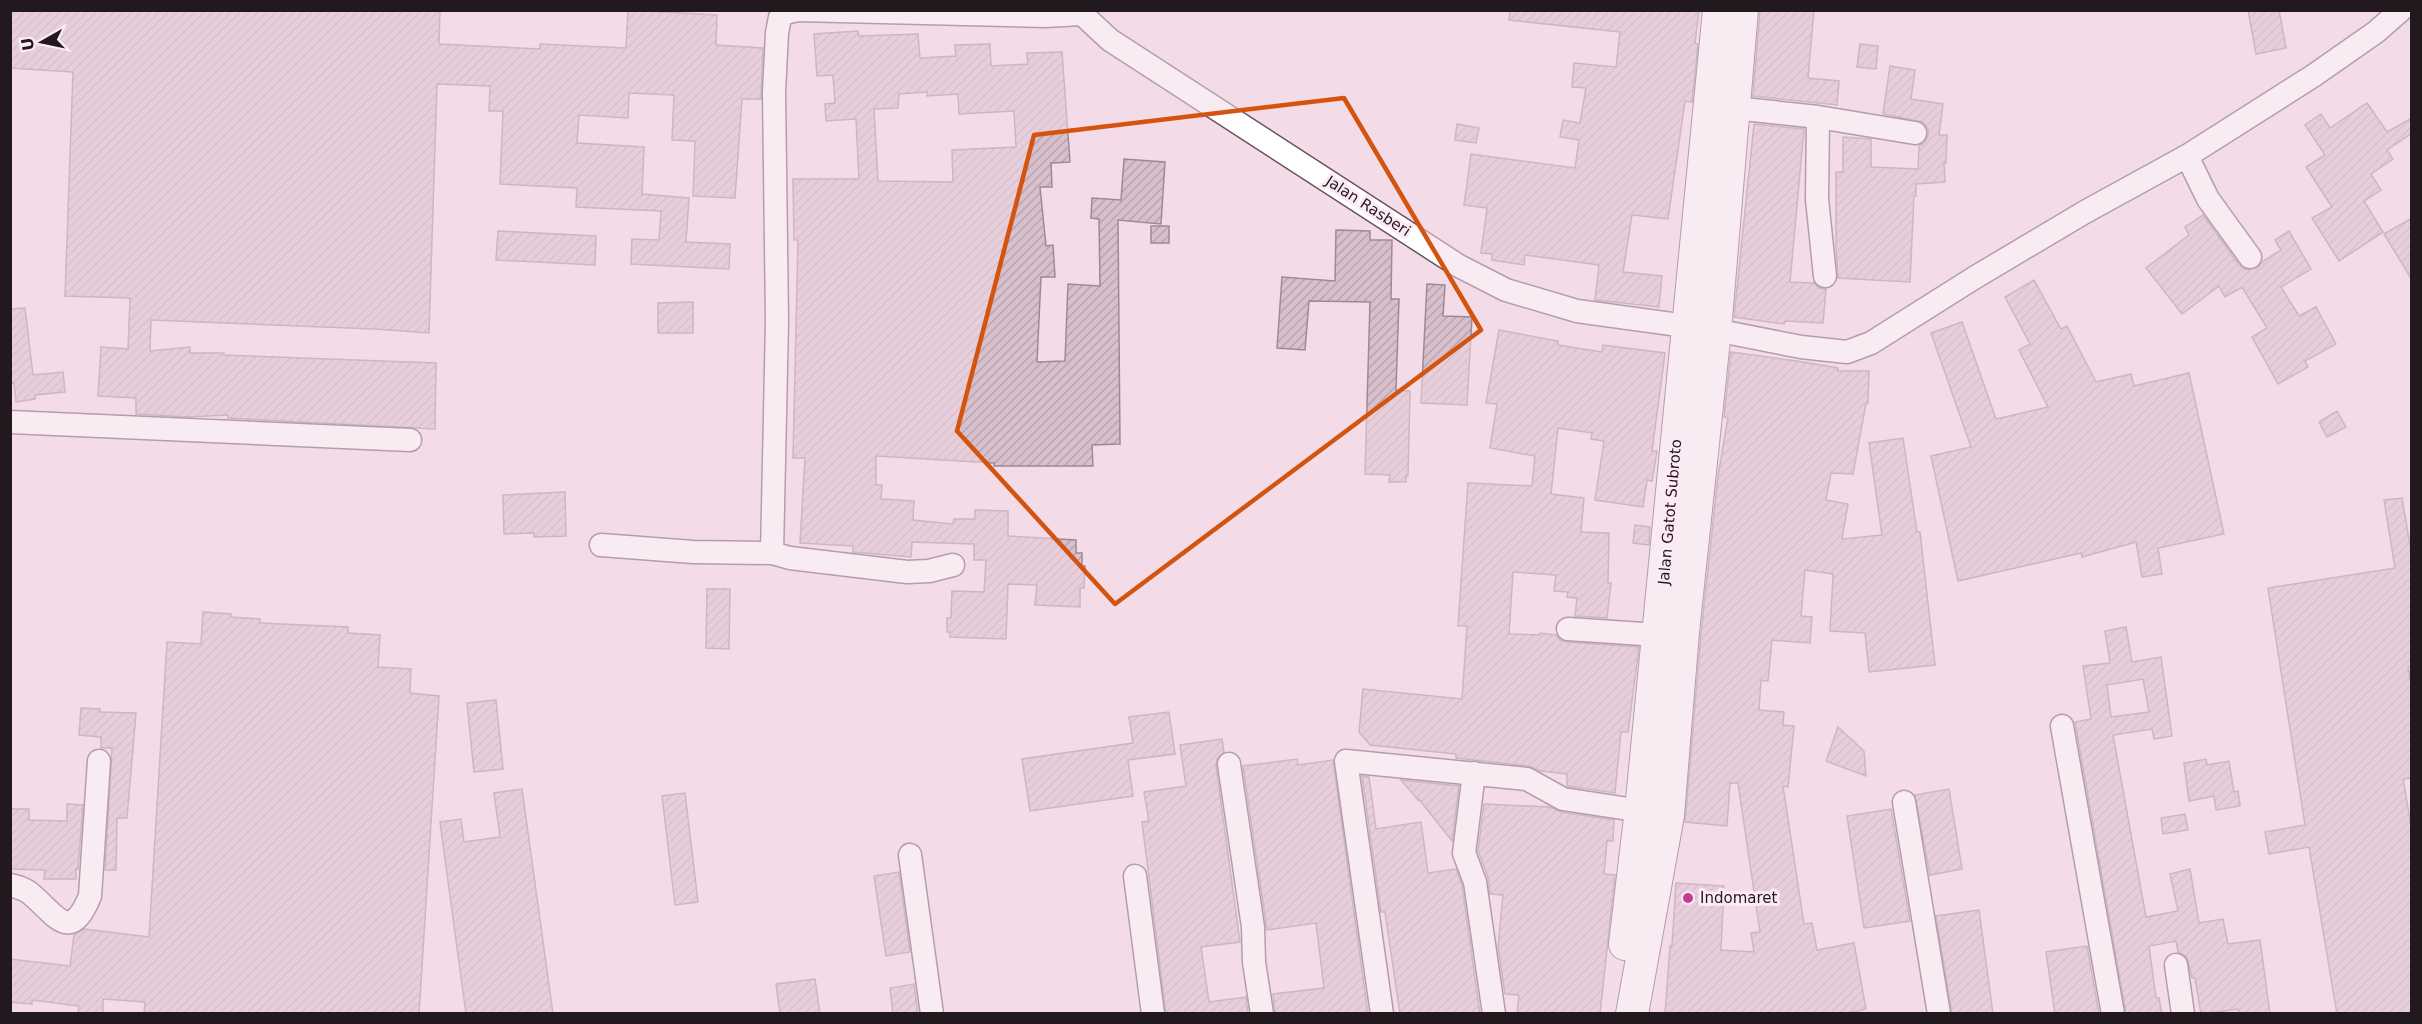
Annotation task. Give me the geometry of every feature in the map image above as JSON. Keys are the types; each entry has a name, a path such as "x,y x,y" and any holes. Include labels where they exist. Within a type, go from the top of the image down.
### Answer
{"main road":[{"name":"Jalan Gatot Subroto","path":"1624,1012 1655,813 1658,636 1672,479 1702,328 1719,10"},
{"path":"1655,813 1683,632 1702,328 1734,108 1743,10"}],"street":[{"path":"772,554 777,321 774,92 780,18 785,13 797,10 1044,16 1082,12"},
{"name":"Jalan Rasberi","path":"1082,12 1110,40 1459,266 1506,290 1576,311 1702,328 1801,347 1847,352 1871,343 2014,254 2187,156 2313,76 2376,32 2401,10"},
{"path":"1734,108 1818,117 1915,133"},
{"path":"1818,117 1817,199 1826,276"},
{"path":"2187,156 2208,199 2250,257"},
{"path":"10,422 410,440"},
{"path":"601,545 693,552 772,554 907,572 929,571 953,565"},
{"path":"1568,629 1658,636"},
{"path":"2062,726 2113,1014"},
{"path":"10,885 33,895 49,913 60,921 72,921 82,916 90,896 99,761"},
{"path":"1382,1014 1346,761 1527,778 1563,799 1655,813"},
{"path":"1229,764 1253,927 1254,962 1262,1014"},
{"path":"1474,773 1464,853 1475,882 1494,1014"},
{"path":"1904,802 1939,1014"},
{"path":"910,855 932,1014"},
{"path":"1135,876 1154,1014"},
{"path":"2176,965 2183,1014"}],"highlighted area":[{"path":"1344,98 1481,330 1115,604 957,431 1034,135"}],"building":[{"path":"10,10 440,10 439,44 540,49 540,44 626,48 628,10 717,15 716,45 763,48 761,99 742,99 735,198 693,196 695,141 672,140 674,95 629,93 628,118 579,115 577,143 644,147 642,194 689,198 686,242 730,244 729,269 631,264 632,239 659,240 661,211 576,207 577,188 500,184 503,111 489,111 490,86 437,84 429,333 151,320 150,351 190,347 190,353 436,363 435,429 228,418 228,415 188,417 136,414 136,398 98,396 101,347 128,349 130,298 65,296 73,72 10,68"},
{"path":"1510,10 1699,10 1692,102 1685,101 1668,219 1632,215 1623,272 1662,276 1659,307 1595,300 1599,265 1525,255 1524,265 1492,260 1492,254 1481,253 1487,208 1464,205 1471,154 1575,168 1579,140 1560,137 1563,120 1580,123 1586,88 1572,87 1574,63 1616,67 1620,32 1509,20"},
{"path":"1760,10 1814,10 1808,78 1839,81 1837,105 1753,96"},
{"path":"2248,10 2279,10 2286,48 2256,54"},
{"path":"858,31 859,36 918,34 920,58 956,56 955,45 990,44 991,66 1028,64 1027,53 1062,52 1070,162 1051,163 1052,187 1040,187 1046,246 1053,245 1055,277 1041,277 1037,362 1065,361 1068,284 1100,286 1099,219 1091,218 1092,198 1121,200 1124,159 1165,162 1161,224 1118,220 1120,444 1092,445 1093,466 994,466 994,463 876,456 876,485 882,485 881,499 914,501 913,520 953,524 954,519 975,519 975,510 1008,511 1008,536 1076,540 1076,553 1082,553 1082,566 1085,566 1084,588 1080,588 1080,607 1035,605 1037,585 1008,584 1006,639 950,637 950,632 947,632 947,618 951,618 952,591 984,592 986,560 974,560 974,544 912,542 911,557 853,552 853,546 800,543 805,458 793,458 798,240 794,240 793,179 859,179 856,119 826,121 825,104 835,103 833,75 817,76 814,34","holes":["927,92 927,96 958,94 959,114 1014,111 1016,147 952,150 953,182 878,181 874,109 898,108 899,94"]},
{"path":"1860,44 1878,46 1876,69 1857,67"},
{"path":"1890,66 1915,70 1911,99 1943,104 1939,135 1947,135 1946,163 1944,163 1945,182 1916,184 1910,282 1838,278 1836,172 1843,172 1843,137 1871,139 1871,167 1918,169 1919,146 1928,136 1928,129 1923,122 1883,114"},
{"path":"2367,103 2387,132 2412,118 2412,133 2387,150 2393,159 2371,174 2381,190 2364,201 2383,232 2339,261 2312,218 2332,207 2306,167 2325,155 2305,125 2321,114 2330,128"},
{"path":"1457,124 1479,128 1476,143 1455,140"},
{"path":"1754,124 1804,129 1790,282 1814,283 1819,288 1826,289 1823,323 1785,321 1784,324 1734,317"},
{"path":"2203,215 2239,265 2245,269 2257,268 2263,261 2281,250 2275,240 2289,231 2311,269 2281,287 2299,316 2316,307 2336,344 2305,361 2308,367 2278,384 2252,337 2267,328 2242,287 2225,297 2219,286 2182,314 2146,268 2189,235 2185,227"},
{"path":"2412,218 2412,280 2384,234"},
{"path":"1151,226 1169,226 1169,243 1151,243"},
{"path":"1336,230 1370,231 1370,240 1392,240 1391,299 1399,299 1396,390 1410,391 1406,482 1389,482 1390,475 1365,474 1370,302 1309,301 1305,350 1277,348 1282,277 1335,281"},
{"path":"498,231 596,236 595,265 496,260"},
{"path":"2034,280 2061,329 2067,326 2096,382 2131,374 2134,386 2189,373 2224,534 2158,548 2162,574 2142,577 2136,542 2082,557 2081,553 1958,581 1931,456 1971,447 1931,333 1962,322 1996,419 2048,407 2019,350 2030,344 2005,297"},
{"path":"1427,284 1445,285 1443,316 1472,317 1467,405 1421,403"},
{"path":"693,302 693,333 658,333 658,303"},
{"path":"25,308 33,375 63,372 65,392 35,395 35,399 16,402 14,383 10,384 10,309"},
{"path":"1499,330 1558,341 1558,345 1602,352 1603,345 1665,353 1652,451 1657,451 1652,481 1647,480 1643,507 1595,500 1604,441 1591,439 1592,433 1558,428 1551,494 1584,498 1581,532 1609,533 1608,583 1611,583 1607,618 1575,616 1577,598 1567,597 1568,592 1554,591 1556,575 1513,572 1509,634 1540,635 1540,633 1556,635 1560,640 1567,642 1639,647 1628,732 1621,732 1615,793 1567,786 1567,774 1541,771 1528,766 1456,758 1456,754 1370,745 1359,732 1363,689 1462,699 1467,626 1458,626 1468,483 1532,486 1535,456 1490,448 1497,404 1486,403"},
{"path":"1731,352 1838,368 1838,371 1869,371 1868,403 1866,403 1853,474 1831,473 1826,500 1848,504 1842,539 1882,535 1869,443 1903,438 1917,532 1920,532 1935,665 1869,672 1865,633 1830,631 1833,574 1805,570 1801,616 1812,617 1810,643 1772,640 1768,681 1761,680 1759,710 1784,712 1783,725 1794,726 1788,787 1783,786 1804,924 1812,923 1817,950 1854,943 1866,1009 1845,1014 1665,1014 1676,883 1724,886 1721,950 1754,952 1751,933 1760,932 1738,783 1730,783 1727,826 1685,822 1701,634 1718,476 1728,418 1724,417"},
{"path":"2337,411 2346,427 2327,437 2319,422"},
{"path":"565,492 566,536 534,537 534,533 504,534 503,495"},
{"path":"2402,498 2412,557 2412,666 2408,667 2412,689 2412,778 2403,779 2412,831 2412,1014 2337,1014 2309,847 2269,854 2265,832 2305,825 2268,588 2395,568 2384,500"},
{"path":"1635,525 1650,527 1649,545 1633,543"},
{"path":"707,589 730,589 729,649 706,648"},
{"path":"203,612 260,619 260,623 348,627 348,633 380,635 378,667 411,669 410,693 439,696 419,1014 144,1014 145,1002 103,999 103,1014 78,1014 79,1006 32,1000 32,1004 10,1002 10,959 70,966 74,935 84,929 149,937 167,642 201,644"},
{"path":"2126,627 2132,662 2161,657 2172,736 2154,739 2152,729 2113,735 2146,917 2178,911 2170,874 2190,869 2199,923 2223,919 2228,944 2260,940 2270,1014 2239,1014 2238,1009 2201,1014 2195,978 2192,978 2187,957 2178,952 2176,941 2149,946 2156,998 2159,998 2162,1014 2126,1014 2075,722 2091,719 2083,666 2110,663 2105,631","holes":["2143,679 2149,712 2111,717 2107,685"]},
{"path":"496,700 503,769 474,772 467,703"},
{"path":"81,708 100,709 100,712 136,713 127,818 117,818 116,870 105,870 112,748 101,748 101,737 79,735"},
{"path":"1169,712 1175,754 1128,760 1133,796 1030,811 1022,759 1133,743 1129,717"},
{"path":"1838,727 1864,751 1866,776 1826,761"},
{"path":"1222,739 1224,752 1217,759 1216,766 1240,942 1201,947 1209,1002 1246,997 1248,1014 1166,1014 1142,822 1149,821 1144,792 1186,786 1180,745"},
{"path":"1297,759 1298,765 1333,760 1368,1014 1275,1014 1273,994 1324,988 1316,923 1267,930 1243,766"},
{"path":"2206,759 2207,765 2229,761 2234,792 2238,791 2240,806 2216,810 2214,796 2189,801 2184,763"},
{"path":"1362,776 1369,777 1376,829 1421,822 1428,873 1456,869 1462,885 1480,1014 1400,1014 1385,912 1381,912"},
{"path":"1401,780 1459,786 1452,841 1418,798 1418,800"},
{"path":"522,789 553,1014 466,1014 440,822 461,819 464,842 500,837 494,793"},
{"path":"1949,789 1962,869 1930,875 1915,795"},
{"path":"685,793 698,902 675,905 662,796"},
{"path":"67,804 83,805 76,879 44,879 45,870 10,869 10,809 29,809 29,820 67,821"},
{"path":"1484,804 1550,807 1561,812 1614,820 1613,841 1607,841 1604,874 1615,875 1600,1014 1517,1014 1519,995 1505,994 1498,947 1503,895 1490,894 1488,877 1478,851"},
{"path":"1891,809 1910,921 1864,928 1847,816"},
{"path":"2185,814 2188,830 2163,834 2161,818"},
{"path":"899,872 910,952 886,956 874,876"},
{"path":"1979,910 1993,1014 1952,1014 1936,916"},
{"path":"2087,946 2099,1014 2055,1014 2046,952"},
{"path":"815,979 820,1014 780,1014 776,984"},
{"path":"914,984 918,1014 893,1014 890,988"}],"place":[{"name":"Indomaret","path":"1688,898"}]}
